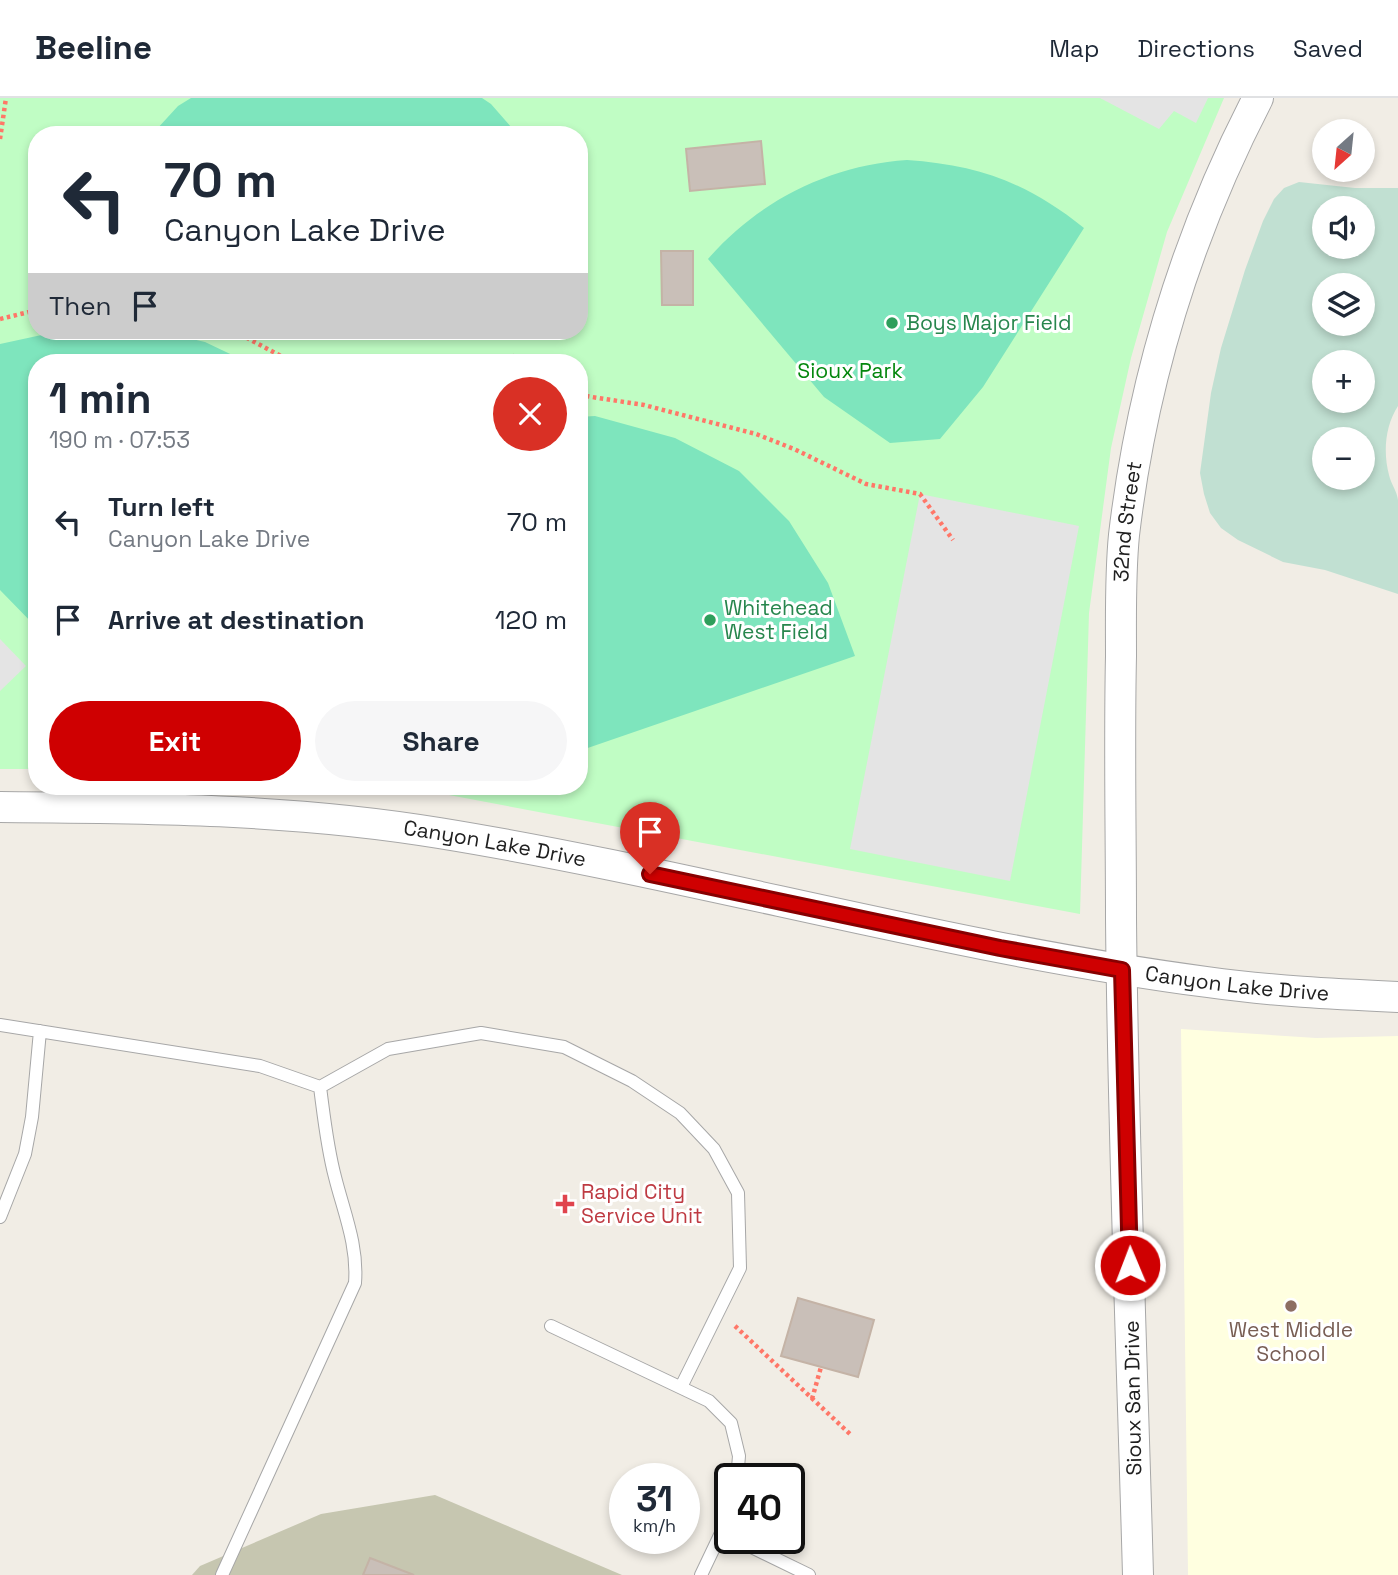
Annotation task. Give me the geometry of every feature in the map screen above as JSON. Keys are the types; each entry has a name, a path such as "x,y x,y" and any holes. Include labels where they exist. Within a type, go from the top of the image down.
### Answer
{"street":[{"name":"32nd Street","path":"1122,970 1121,575 1136,458 1148,394 1176,292 1211,199 1258,98"},
{"name":"Canyon Lake Drive","path":"0,807 157,808 288,813 425,831 513,845 1013,950 1122,970 1207,983 1398,997"},
{"name":"Sioux San Drive","path":"1122,970 1138,1575"}],"lane":[{"path":"0,1025 260,1066 320,1087 388,1049 481,1033 564,1047 632,1081 680,1113 714,1149 738,1193 740,1268 681,1387"},
{"path":"0,1217 26,1154 40,1031"},
{"path":"222,1575 355,1283 356,1262 352,1236 330,1155 320,1087"},
{"path":"551,1326 709,1401 731,1423 738,1463"},
{"path":"701,1575 716,1554"},
{"path":"765,1554 809,1575"}],"path":[{"path":"0,139 6,98"},
{"path":"0,319 28,312"},
{"path":"251,340 277,354"},
{"path":"588,396 645,405 756,435 794,449 866,484 920,494 953,540"},
{"path":"725,1298 738,1319 734,1328 851,1435"},
{"path":"812,1399 821,1367"}],"shaded area":[{"path":"1100,98 1208,98 1196,123 1174,111 1159,129"},
{"path":"1299,182 1355,188 1398,188 1398,406 1390,422 1386,457 1398,500 1398,594 1325,570 1283,562 1238,540 1221,528 1210,513 1204,494 1200,473 1211,393 1221,348 1245,270 1274,199 1284,188"},
{"path":"920,494 1079,526 1010,881 850,849"},
{"path":"0,639 26,666 0,691"},
{"name":"West Middle School","path":"1181,1029 1316,1038 1398,1036 1398,1575 1188,1575"},
{"path":"435,1495 622,1575 192,1575 200,1566 321,1514"}],"green space":[{"name":"Sioux Park","path":"0,98 1224,98 1167,232 1131,358 1111,448 1089,613 1080,914 449,795 588,795 588,354 28,354 28,769 0,769"},
{"path":"191,98 482,98 510,126 160,126 178,106"},
{"name":"Boys Major Field","path":"907,160 957,166 1001,179 1043,199 1084,228 983,387 940,439 890,443 824,397 708,259 749,220 797,190 850,169"},
{"path":"28,338 196,340 230,354 28,354 28,619 0,590 0,344"},
{"name":"Whitehead West Field","path":"588,416 595,416 675,438 739,471 789,521 828,583 855,656 588,748"}],"building":[{"path":"761,141 765,184 690,191 686,149"},
{"path":"661,251 693,251 693,305 662,305"},
{"path":"798,1298 874,1320 858,1377 781,1356"},
{"path":"370,1558 414,1575 363,1575"}],"place":[{"name":"Boys Major Field","path":"892,323"},
{"name":"Whitehead West Field","path":"710,620"},
{"name":"Rapid City Service Unit","path":"565,1204"},
{"name":"West Middle School","path":"1291,1306"}],"route":[{"path":"650,874 1000,948 1122,970 1130,1265"}]}
